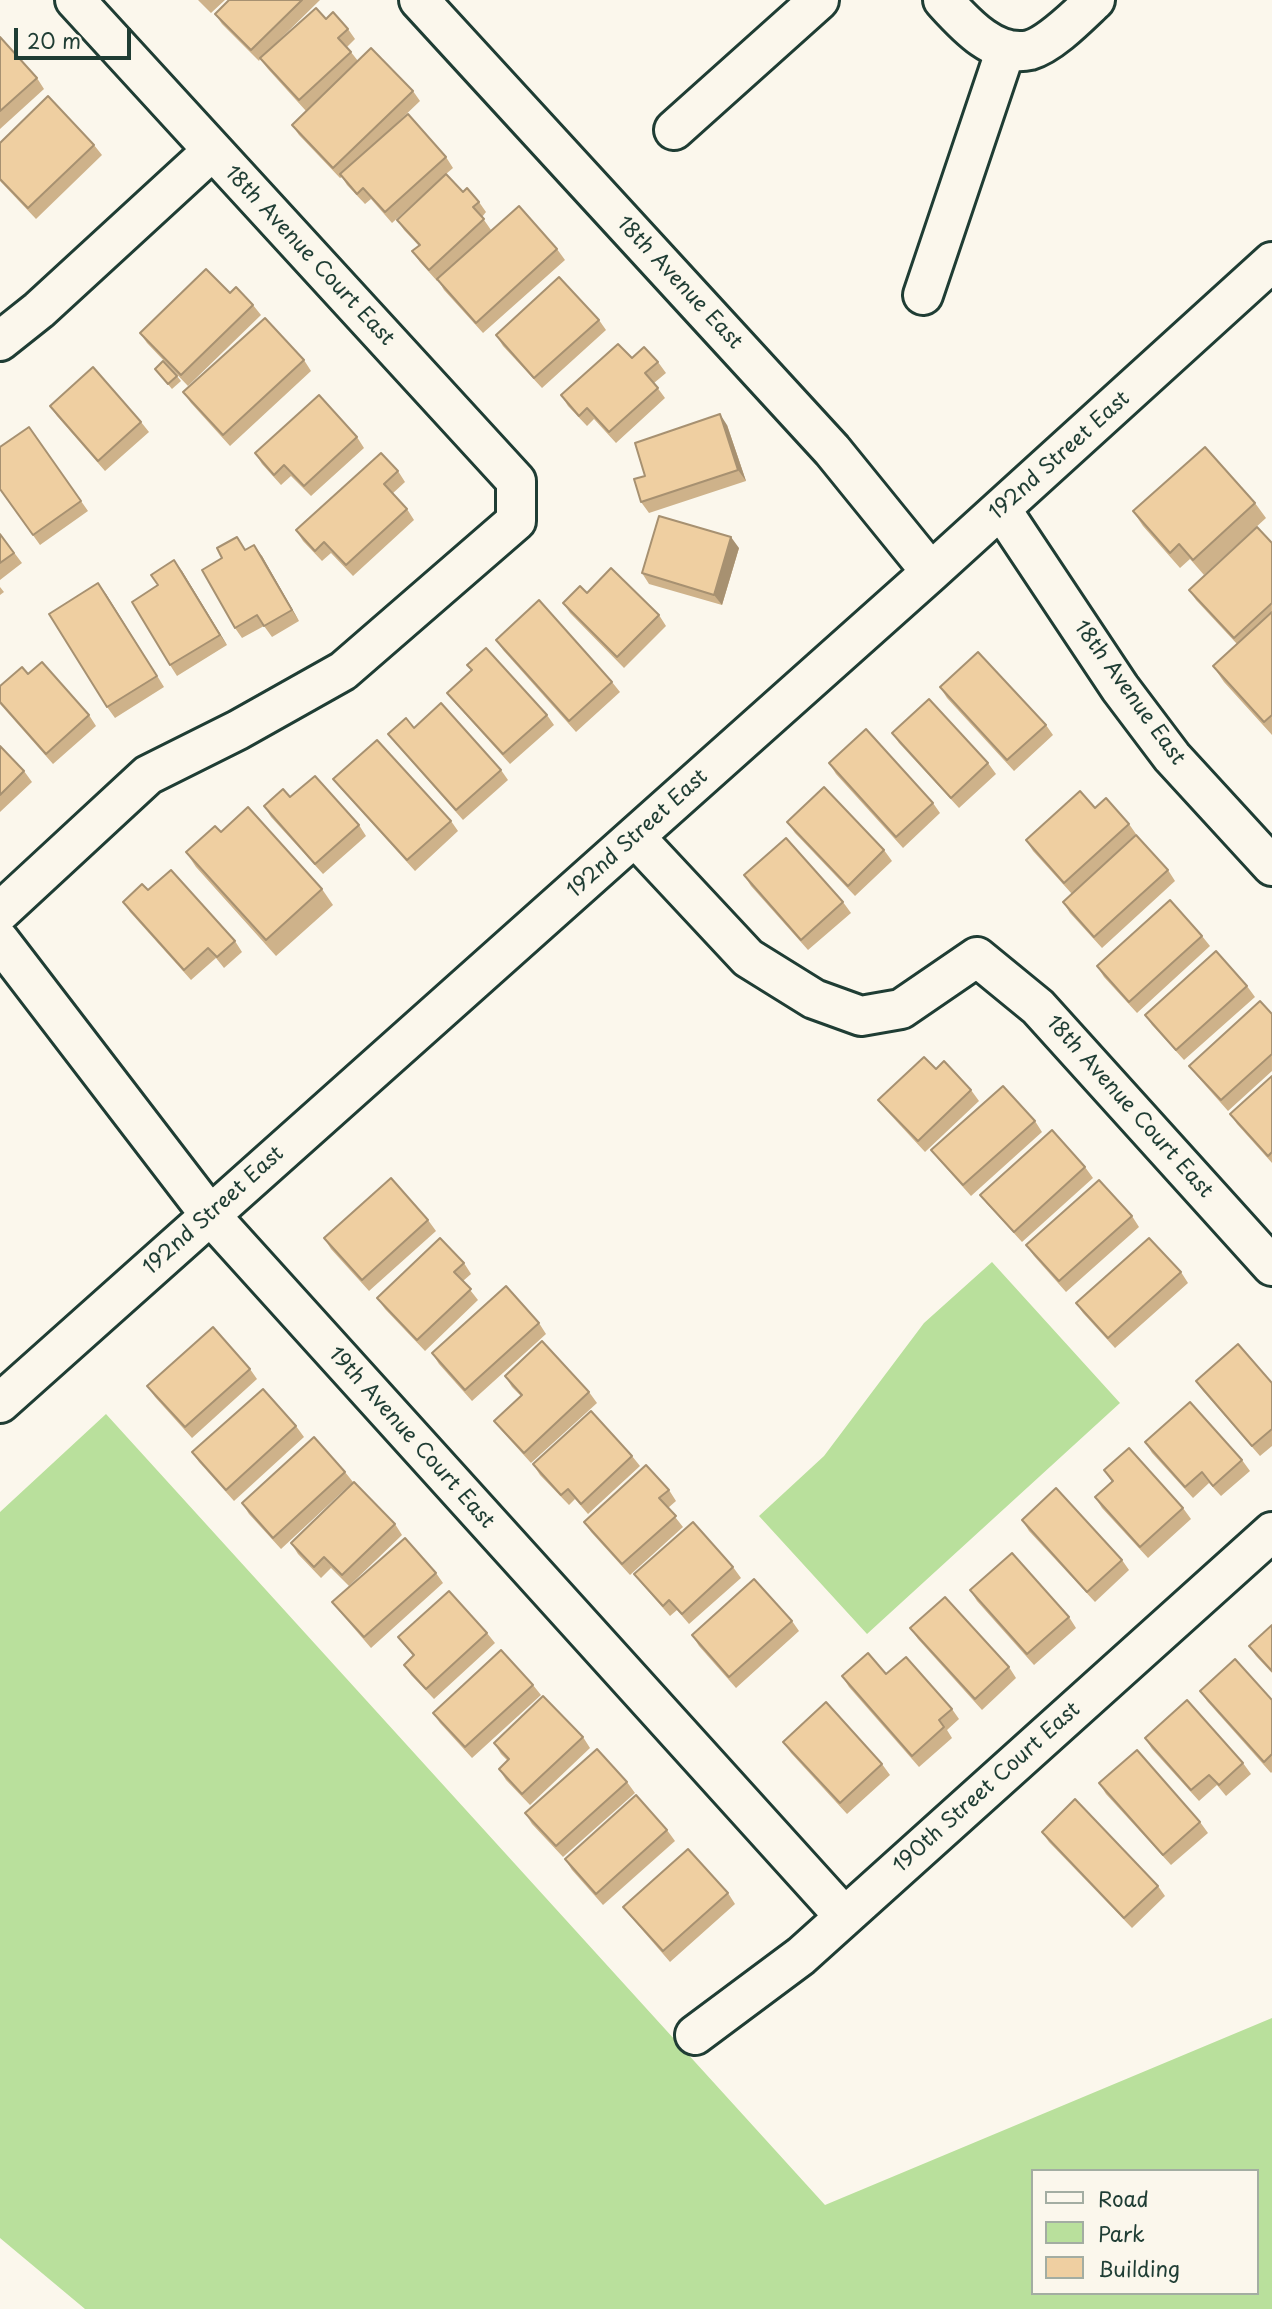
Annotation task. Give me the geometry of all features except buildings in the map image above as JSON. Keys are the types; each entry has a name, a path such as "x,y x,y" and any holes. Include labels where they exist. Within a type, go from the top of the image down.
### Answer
{"street":[{"name":"18th Avenue Court East","path":"0,912 148,775 239,730 343,671 516,522 516,481 75,0"},
{"name":"18th Avenue East","path":"418,0 832,450 931,572"},
{"path":"674,130 819,0"},
{"path":"943,0 966,25 984,39 1006,49 1030,50 1060,32 1095,0"},
{"path":"923,295 1006,49"},
{"path":"0,341 39,310 212,151"},
{"name":"192nd Street East","path":"0,1403 931,572 1272,262"},
{"name":"18th Avenue East","path":"1001,509 1120,688 1172,757 1272,866"},
{"name":"18th Avenue Court East","path":"635,837 748,958 814,999 862,1016 901,1009 977,957 1038,1007 1272,1266"},
{"name":"19th Avenue Court East","path":"0,941 210,1215 844,1916"},
{"name":"190th Street Court East","path":"695,2035 801,1956 1272,1532"}],"green space":[{"path":"992,1262 1120,1403 867,1634 759,1516 824,1456 924,1323"},
{"path":"106,1414 825,2205 1272,2018 1272,2309 85,2309 0,2238 0,1512"}]}
